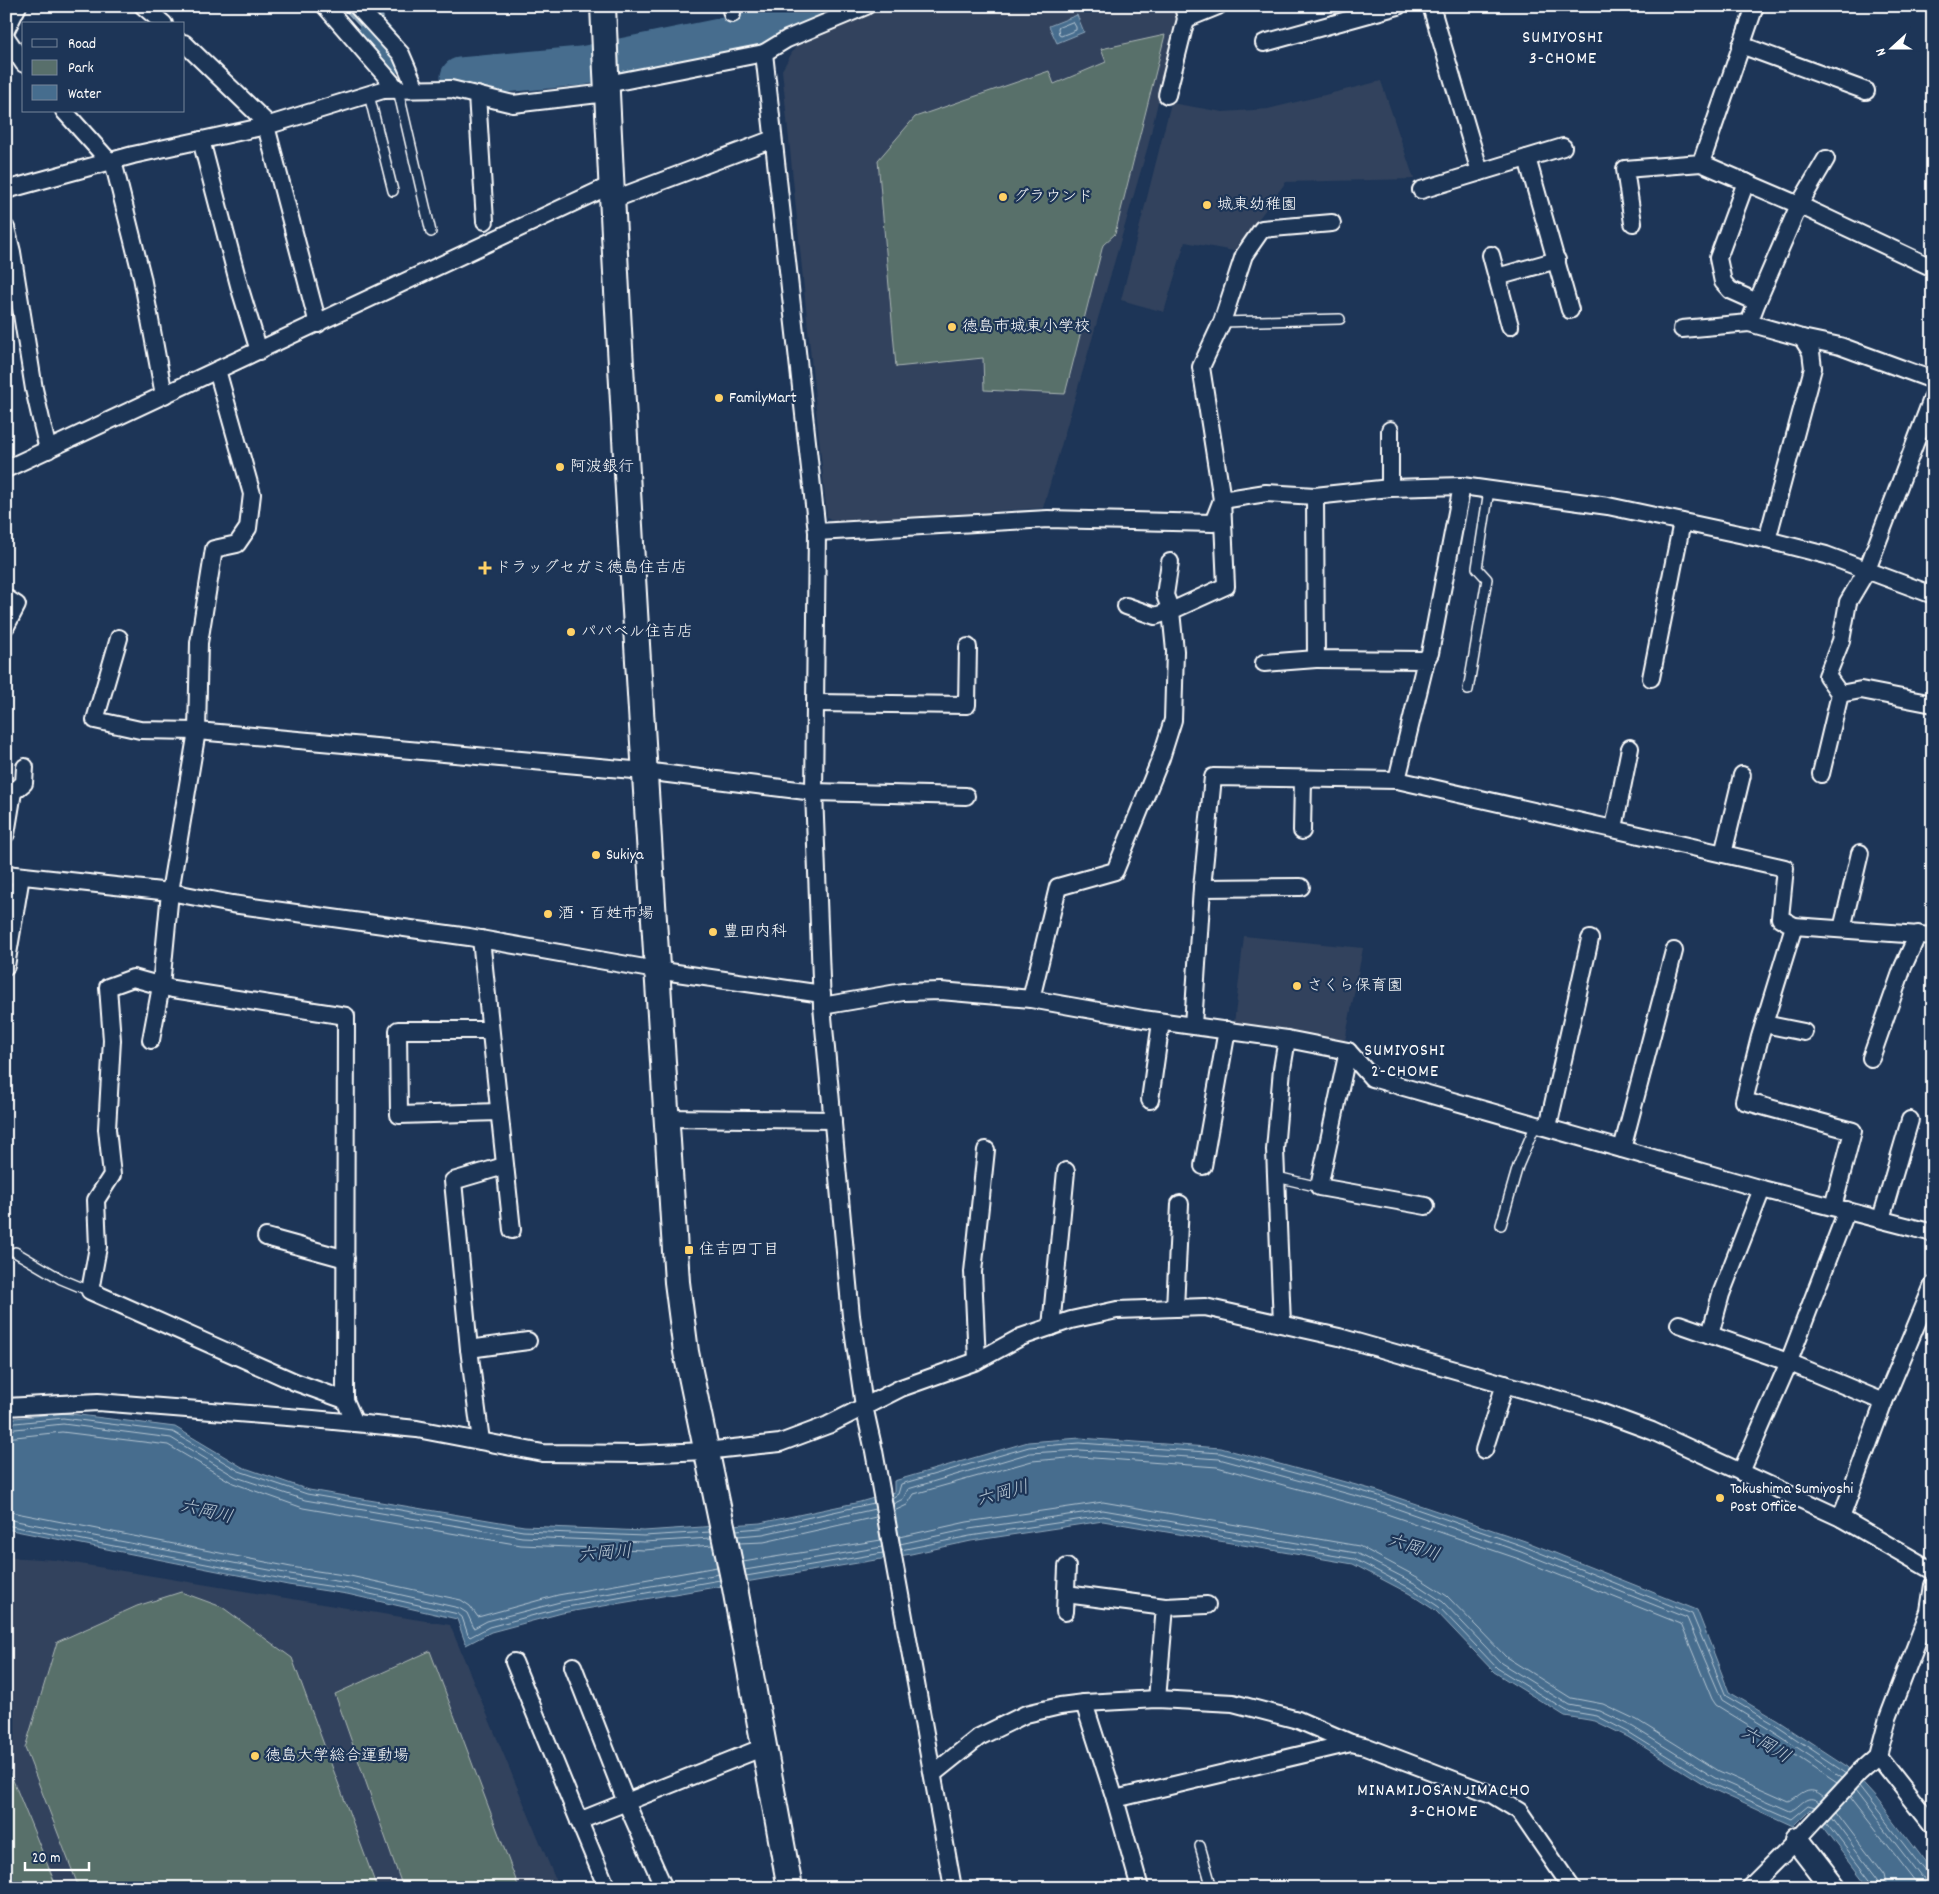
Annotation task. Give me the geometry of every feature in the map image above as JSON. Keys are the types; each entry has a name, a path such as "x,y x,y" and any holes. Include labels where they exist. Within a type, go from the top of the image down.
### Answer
{"street":[{"path":"6,30 18,6"},
{"path":"143,6 162,22"},
{"path":"325,6 398,90"},
{"path":"357,6 401,54 416,90"},
{"path":"603,6 611,192 644,771 677,1282 686,1352 705,1451 735,1588 790,1888"},
{"path":"6,190 111,161 267,125 383,90 451,88 513,104 606,75 764,53 787,39 866,6"},
{"path":"1167,96 1185,13 1218,6"},
{"path":"1264,44 1398,6"},
{"path":"1431,6 1480,172"},
{"path":"1701,163 1755,6"},
{"path":"6,37 22,61"},
{"path":"185,44 267,125 318,324"},
{"path":"1741,45 1866,91"},
{"path":"764,53 817,532 814,792 822,1000 851,1316 864,1406 874,1451 954,1888"},
{"path":"478,95 486,221"},
{"path":"65,112 111,161 142,277 164,395"},
{"path":"6,469 259,351 611,192 773,139"},
{"path":"201,140 240,290 259,351"},
{"path":"1421,190 1563,147"},
{"path":"1527,158 1570,310"},
{"path":"1749,323 1799,205 1826,159"},
{"path":"1633,223 1625,169 1701,163 1799,205 1933,268"},
{"path":"1746,182 1718,258 1723,282 1730,290 1757,302"},
{"path":"1126,606 1155,616 1171,611 1226,586 1222,500 1201,367 1222,322 1244,255 1262,229 1332,223"},
{"path":"6,228 12,252 34,389 48,450"},
{"path":"1491,255 1510,326"},
{"path":"1497,277 1557,260"},
{"path":"1682,329 1749,323 1802,338 1840,346 1933,380"},
{"path":"1767,540 1813,368 1810,352 1802,338"},
{"path":"151,1040 161,986 170,892 198,731 199,643 214,549 237,544 248,528 252,494 218,370"},
{"path":"1821,774 1840,694 1827,676 1840,641 1848,602 1867,570 1933,396"},
{"path":"1390,430 1390,488"},
{"path":"1222,500 1266,493 1315,496 1390,488 1462,486 1608,506 1767,540 1826,555 1933,595"},
{"path":"1397,780 1426,660 1430,653 1462,486"},
{"path":"1315,496 1316,659"},
{"path":"817,532 1048,519 1213,523 1222,500"},
{"path":"1650,678 1682,522"},
{"path":"1031,999 1058,887 1115,871 1161,758 1173,720 1175,651 1171,611 1165,595 1170,562"},
{"path":"6,598 17,605 6,626"},
{"path":"119,638 95,720 140,730 198,731 644,771 814,792 966,796"},
{"path":"816,703 967,704 968,647"},
{"path":"1264,663 1316,659 1426,660"},
{"path":"1840,694 1861,690 1933,704"},
{"path":"1614,828 1630,748"},
{"path":"6,834 13,792 24,783 25,767"},
{"path":"1723,854 1742,775"},
{"path":"1193,1025 1202,888 1213,777 1397,780 1614,828 1785,868 1780,918 1794,926 1926,935"},
{"path":"1302,831 1303,779"},
{"path":"1842,929 1860,854"},
{"path":"6,966 14,875 170,892 232,904 481,939 822,1000 903,992 941,991 1031,999 1161,1022 1227,1030 1348,1050 1372,1078 1762,1189 1933,1233"},
{"path":"1202,888 1301,887"},
{"path":"1742,1472 1788,1362 1840,1209 1853,1131 1744,1100 1764,1024 1794,926"},
{"path":"1871,1058 1903,967 1926,935"},
{"path":"481,939 512,1230"},
{"path":"1542,1126 1590,939"},
{"path":"1622,1149 1674,951"},
{"path":"345,1400 295,1382 90,1291 98,1247 96,1200 112,1175 107,1129 112,1040 108,987 132,978 173,989 346,1016 345,1400 355,1423"},
{"path":"1150,1100 1161,1022"},
{"path":"1764,1024 1804,1032"},
{"path":"490,1030 398,1030 399,1115 498,1112"},
{"path":"1203,1166 1227,1030"},
{"path":"1282,1324 1275,1150 1287,1039"},
{"path":"1348,1050 1318,1186 1426,1206"},
{"path":"666,1118 833,1120"},
{"path":"1881,1219 1910,1120"},
{"path":"977,1361 973,1272 986,1150"},
{"path":"481,1441 469,1349 453,1181 504,1166"},
{"path":"1051,1327 1066,1170"},
{"path":"1710,1335 1720,1294 1762,1189"},
{"path":"1174,1308 1180,1204"},
{"path":"266,1237 346,1259"},
{"path":"1842,1518 1884,1402 1933,1285"},
{"path":"6,1407 98,1402 417,1428 543,1453 638,1454 705,1451 780,1443 828,1425 901,1388 977,1361 1021,1337 1071,1320 1117,1310 1205,1307 1339,1337 1592,1408 1652,1432 1842,1518 1933,1571"},
{"path":"1679,1324 1788,1362 1884,1402"},
{"path":"469,1349 528,1341"},
{"path":"1484,1450 1505,1384"},
{"path":"1066,1612 1067,1567"},
{"path":"1749,1888 1859,1773 1878,1756 1888,1718 1931,1612 1933,1585"},
{"path":"1066,1594 1166,1607 1207,1605"},
{"path":"1157,1699 1166,1607"},
{"path":"514,1662 608,1888"},
{"path":"573,1666 626,1802 664,1888"},
{"path":"934,1773 979,1737 1026,1714 1060,1706 1157,1699 1233,1703 1298,1720 1351,1743 1366,1746 1491,1794 1519,1811 1572,1888"},
{"path":"1084,1703 1115,1799 1140,1888"},
{"path":"1115,1799 1351,1743"},
{"path":"579,1821 764,1747"},
{"path":"1878,1756 1933,1826"},
{"path":"1804,1832 1834,1888"}],"lane":[{"path":"398,90 432,232"},
{"path":"369,95 393,191"},
{"path":"1222,322 1340,320"},
{"path":"1468,690 1487,579 1477,568 1490,490"},
{"path":"1501,1225 1518,1166 1542,1126"},
{"path":"1276,1177 1318,1186"},
{"path":"15,1252 61,1279 90,1291"},
{"path":"1200,1846 1212,1888"}],"shaded area":[{"name":"徳島市城東小学校","path":"888,6 1176,6 1178,14 1148,146 1043,508 835,522 827,517 782,70 797,44"},
{"name":"城東幼稚園","path":"1381,81 1414,179 1286,182 1251,229 1239,252 1185,242 1164,312 1121,300 1171,103 1223,112 1268,109"},
{"name":"さくら保育園","path":"1244,936 1363,948 1345,1041 1234,1024"},
{"name":"徳島大学総合運動場","path":"6,1557 56,1560 450,1625 559,1888 6,1888"}],"green space":[{"name":"グラウンド","path":"1165,35 1115,234 1103,245 1065,394 984,390 983,358 896,367 878,160 915,117 1049,71 1054,84 1106,62 1101,49"},
{"path":"181,1592 222,1607 292,1658 377,1888 79,1888 25,1748 57,1642 137,1606"},
{"path":"430,1651 519,1888 403,1888 335,1694"},
{"path":"6,1763 57,1888 6,1888"}],"water":[{"path":"1077,15 1084,32 1057,43 1049,26"},
{"name":"六岡川","path":"63,1413 175,1427 242,1467 309,1490 524,1526 644,1531 760,1523 860,1502 894,1492 894,1481 1028,1442 1080,1438 1221,1448 1378,1491 1525,1541 1697,1610 1729,1692 1778,1721 1848,1767 1876,1798 1933,1873 1933,1888 1870,1888 1810,1809 1793,1826 1710,1788 1628,1737 1595,1721 1565,1716 1494,1672 1436,1611 1410,1594 1353,1564 1103,1521 971,1541 911,1554 562,1613 491,1632 466,1645 457,1619 347,1594 288,1585 6,1529 6,1419"}],"waterway":[{"path":"344,6 375,39 376,35"},
{"path":"379,6 381,20"},
{"path":"460,77 581,66 734,35 823,6"},
{"path":"375,39 389,55"}],"place":[{"name":"グラウンド","path":"1003,197"},
{"name":"城東幼稚園","path":"1207,205"},
{"name":"徳島市城東小学校","path":"952,327"},
{"name":"FamilyMart","path":"719,398"},
{"name":"阿波銀行","path":"560,467"},
{"name":"ドラッグセガミ徳島住吉店","path":"485,568"},
{"name":"パパベル住吉店","path":"571,632"},
{"name":"Sukiya","path":"596,855"},
{"name":"酒・百姓市場","path":"548,914"},
{"name":"豊田内科","path":"713,932"},
{"name":"さくら保育園","path":"1297,986"},
{"name":"住吉四丁目","path":"689,1250"},
{"name":"Tokushima Sumiyoshi Post Office","path":"1720,1498"},
{"name":"徳島大学総合運動場","path":"255,1756"}],"district":[{"name":"SUMIYOSHI 3-CHOME","path":"1563,48"},
{"name":"SUMIYOSHI 2-CHOME","path":"1405,1061"},
{"name":"MINAMIJOSANJIMACHO 3-CHOME","path":"1444,1801"}]}
